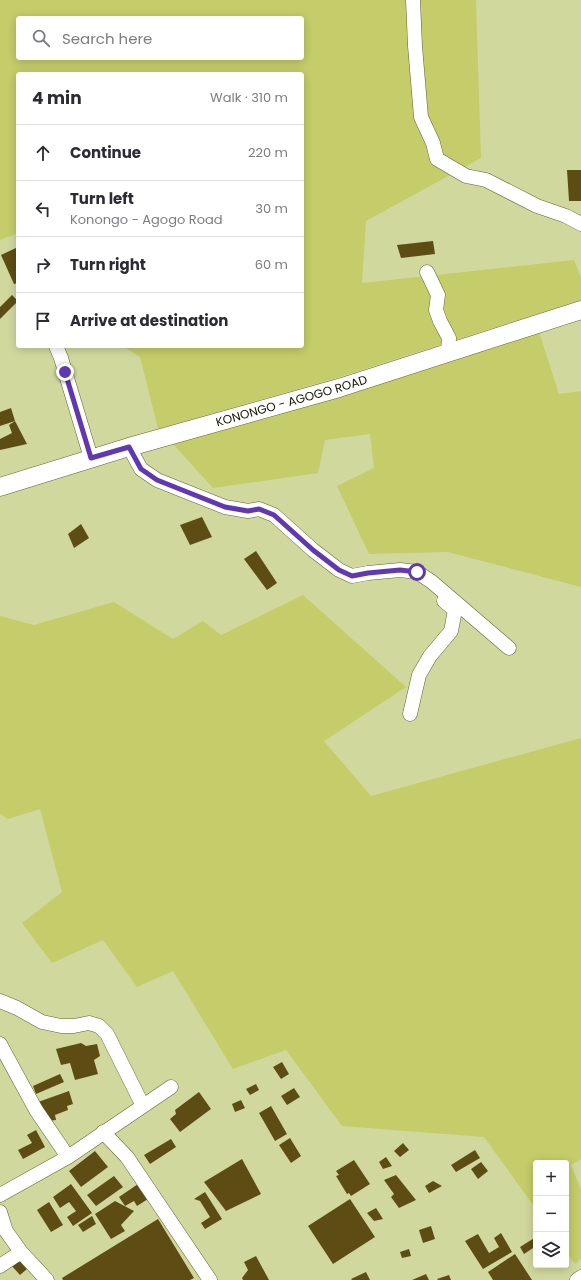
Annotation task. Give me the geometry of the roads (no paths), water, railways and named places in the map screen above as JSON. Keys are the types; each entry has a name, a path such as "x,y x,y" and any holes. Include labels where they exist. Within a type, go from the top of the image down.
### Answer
{"main road":[{"name":"KONONGO - AGOGO ROAD","path":"0,487 91,458 339,388 581,310"}],"street":[{"path":"413,0 421,117 433,143 437,159 466,176 486,180 537,206 566,216 581,224"},
{"path":"427,272 438,295 436,310 449,338 448,353"},
{"path":"57,348 91,458"},
{"path":"129,447 141,469 157,480 225,507 248,511 259,509 274,515 313,550 339,570 352,576 400,570 417,572 432,582 509,648"},
{"path":"410,714 414,691 419,675 430,656 451,631 455,610 432,592 417,577"},
{"path":"0,1001 18,1008 42,1022 62,1026 74,1026 89,1023 99,1026 107,1034 142,1106"},
{"path":"0,1044 36,1110 68,1157"},
{"path":"0,1195 68,1157 171,1086"},
{"path":"103,1132 127,1157 210,1280"},
{"path":"0,1212 6,1231 21,1252 47,1280"},
{"path":"0,1266 21,1252"},
{"path":"576,1280 581,1277"}]}
